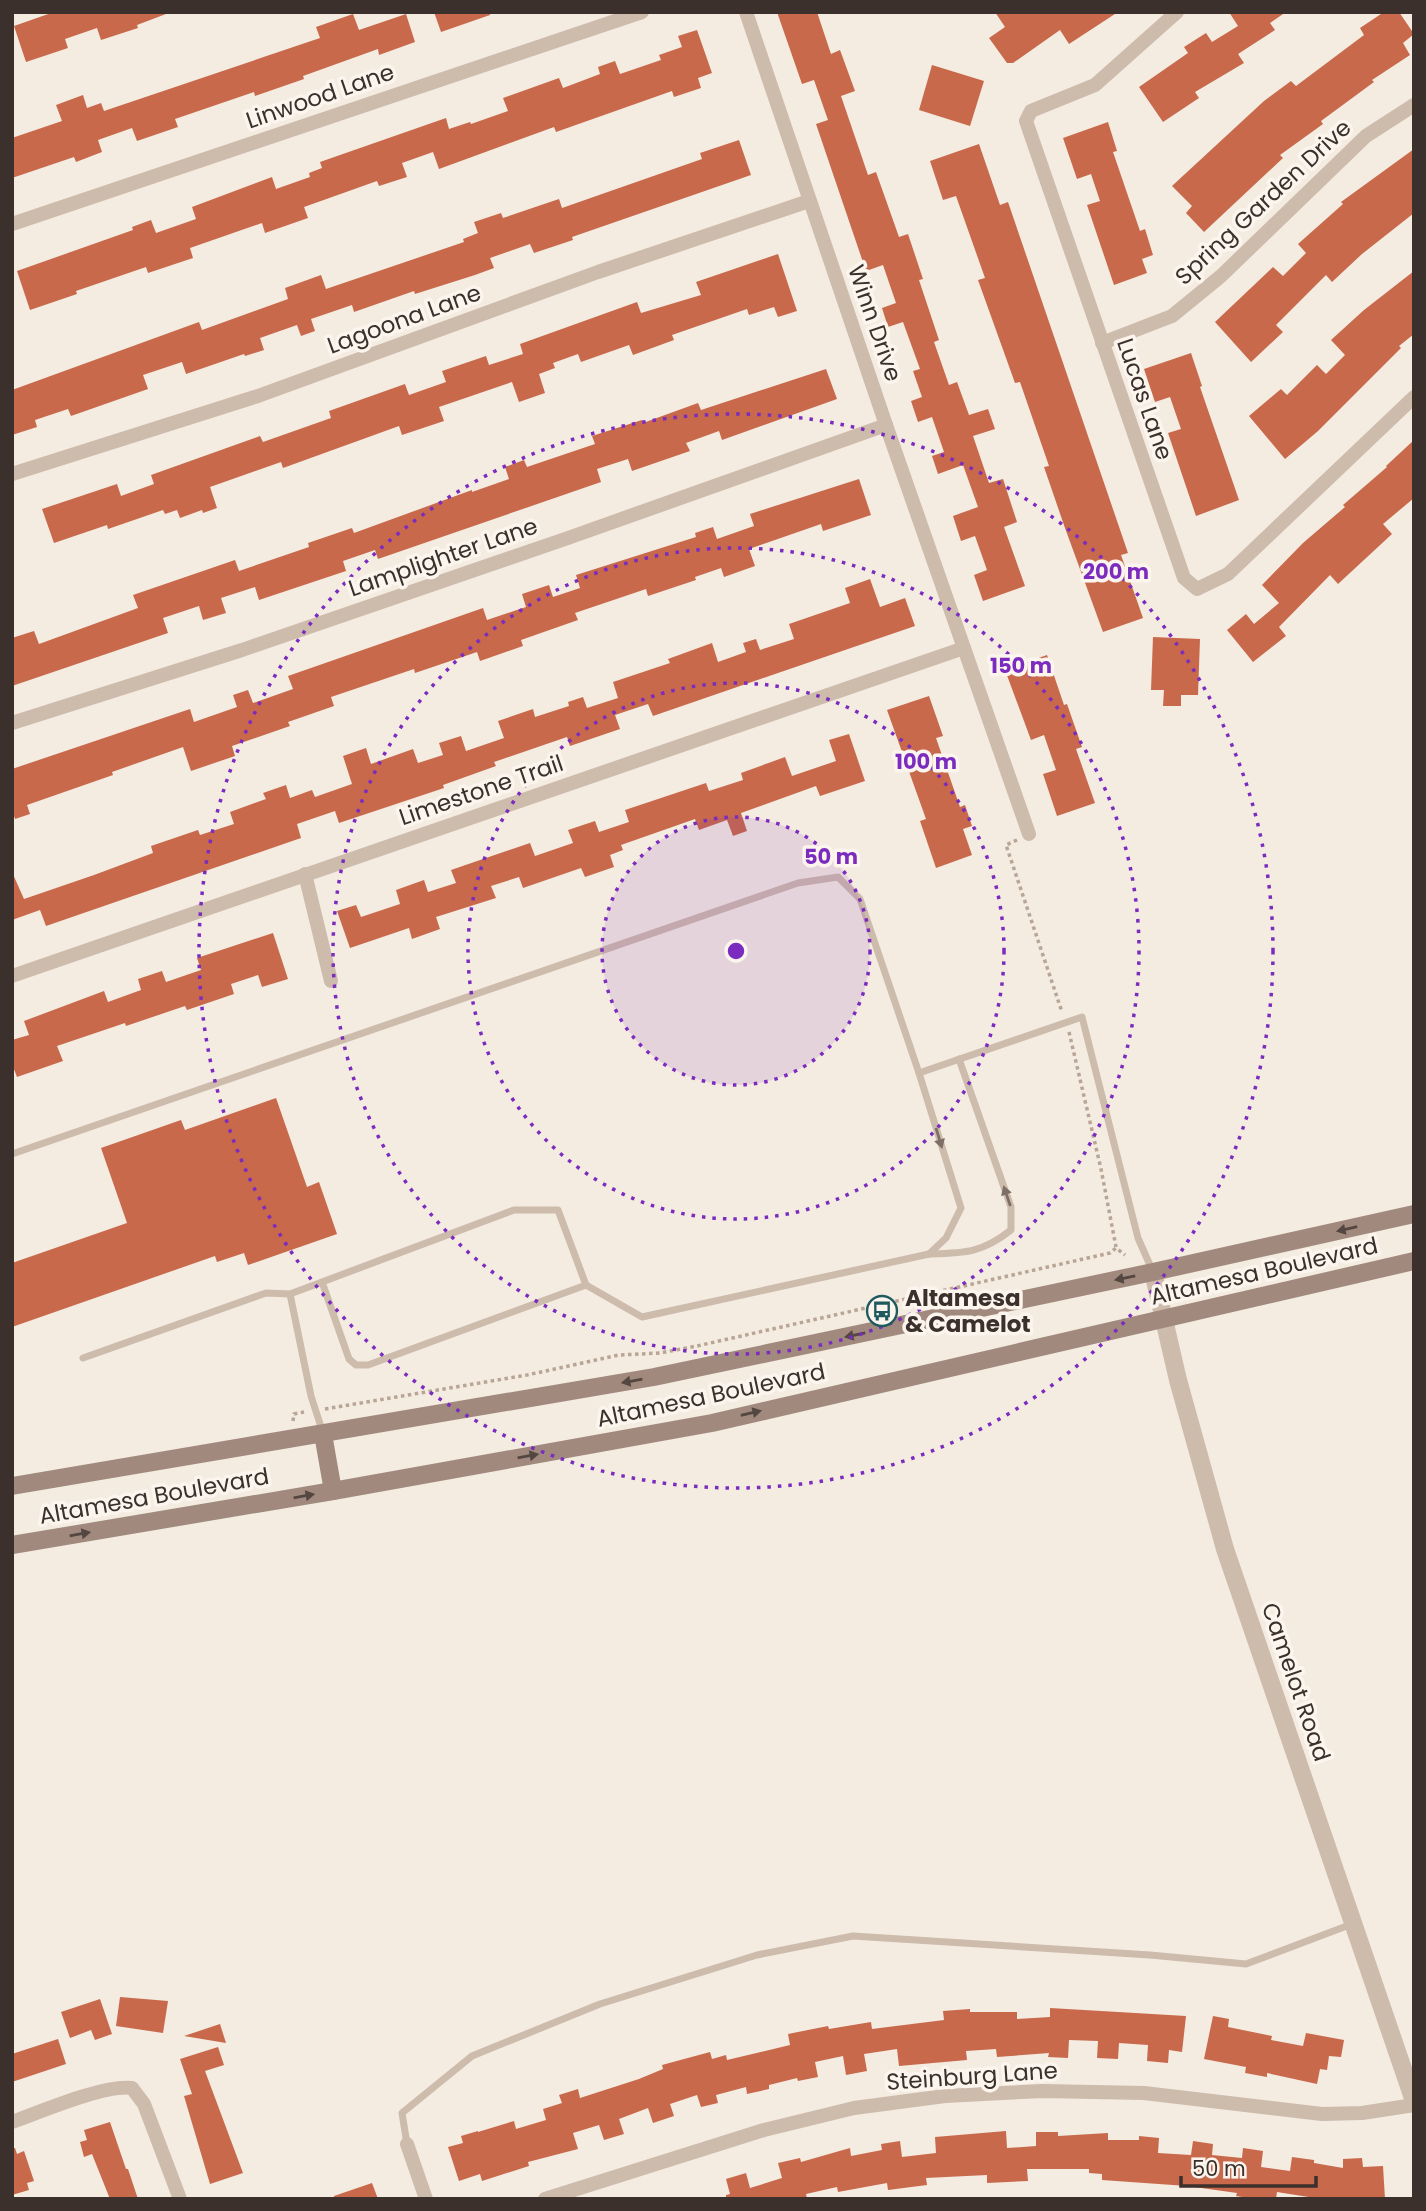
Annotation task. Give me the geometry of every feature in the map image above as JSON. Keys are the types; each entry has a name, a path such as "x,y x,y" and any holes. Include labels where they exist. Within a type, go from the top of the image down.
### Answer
{"main road":[{"name":"Altamesa Boulevard","path":"12,1486 653,1377 1414,1214"},
{"name":"Altamesa Boulevard","path":"12,1545 712,1423 1414,1261"},
{"path":"323,1434 333,1490"}],"street":[{"name":"Linwood Lane","path":"12,224 642,12"},
{"name":"Winn Drive","path":"746,12 964,648"},
{"name":"Lucas Lane","path":"1177,12 1095,85 1031,111 1026,121 1184,578 1197,589 1228,574 1414,397"},
{"name":"Spring Garden Drive","path":"1102,343 1172,316 1221,276 1366,136 1414,105"},
{"name":"Lagoona Lane","path":"12,474 258,396 598,272 809,201"},
{"name":"Lamplighter Lane","path":"12,723 242,650 886,425"},
{"path":"964,648 1029,834"},
{"name":"Limestone Trail","path":"12,976 964,648"},
{"path":"305,874 331,981"},
{"name":"Camelot Road","path":"1153,1272 1225,1549 1414,2103"},
{"path":"12,2122 106,2090 132,2088 144,2104 180,2199"},
{"name":"Steinburg Lane","path":"545,2199 764,2130 854,2108 945,2096 1042,2091 1144,2093 1322,2113 1362,2113 1414,2103"},
{"path":"407,2144 426,2199"}],"lane":[{"path":"12,1154 798,884 838,877 860,899 961,1208 946,1238 929,1254"},
{"path":"919,1073 1082,1017 1138,1238 1153,1272"},
{"path":"83,1358 266,1293 290,1294 514,1210 558,1210 586,1285 642,1317 929,1254 964,1253 993,1244 1011,1230 1011,1207 959,1059"},
{"path":"322,1282 349,1359 356,1365 368,1365 586,1285"},
{"path":"290,1294 315,1410 323,1434"},
{"path":"407,2144 402,2113 472,2056 600,2004 757,1955 853,1936 1150,1955 1246,1964 1352,1924"}],"path":[{"path":"292,1422 294,1414 315,1410 527,1375 620,1355 660,1353 697,1346 1110,1253 1116,1248 1125,1255"}],"building":[{"path":"54,12 166,14 137,25 138,28 101,40 97,28 65,39 68,48 26,62 14,26"},
{"path":"434,12 490,12 490,15 441,32"},
{"path":"777,12 817,12 831,54 840,50 855,91 841,96 868,175 876,172 899,237 908,234 923,279 919,280 939,340 934,342 949,385 957,382 969,415 988,409 995,429 973,436 989,483 1003,479 1017,522 1004,527 1025,586 983,601 974,575 987,570 975,536 961,541 953,516 978,507 963,465 938,474 932,456 944,452 932,417 918,422 911,401 922,397 913,371 920,369 903,322 888,327 882,308 896,303 883,265 866,271 816,124 828,120 814,80 802,84"},
{"path":"995,12 1118,12 1069,44 1060,30 1013,63 1007,63 989,38 1005,27"},
{"path":"1229,12 1286,12 1270,23 1275,30 1238,54 1244,63 1195,92 1199,98 1163,122 1139,87 1188,53 1184,47 1206,33 1212,42 1238,26"},
{"path":"1384,12 1399,12 1414,34 1403,43 1410,55 1372,80 1374,82 1321,121 1323,124 1280,155 1283,158 1204,232 1186,213 1192,206 1172,186 1264,101 1291,81 1296,86 1364,35 1360,28"},
{"path":"353,14 359,30 406,14 415,42 379,55 378,49 255,96 254,92 175,119 178,127 137,141 132,128 98,140 102,152 76,162 74,157 12,178 12,138 62,121 56,105 83,95 87,108 101,103 104,111 320,38 316,27"},
{"path":"697,30 712,73 698,78 701,88 674,97 672,91 556,132 554,127 439,169 433,152 402,163 407,177 379,186 377,181 304,207 308,218 265,233 262,223 190,248 193,258 148,273 146,267 30,310 17,271 133,230 132,227 151,220 156,233 196,219 192,207 272,177 276,189 310,177 309,173 322,168 320,162 446,118 449,129 508,111 503,98 559,78 563,88 600,74 598,67 615,61 620,74 661,60 659,55 682,47 678,36"},
{"path":"932,65 984,81 970,126 919,110"},
{"path":"1108,122 1117,151 1113,152 1140,231 1145,229 1153,255 1142,259 1147,273 1114,285 1087,205 1100,201 1091,174 1077,179 1063,138"},
{"path":"739,140 751,175 572,237 573,240 534,253 530,244 490,258 494,268 475,275 415,294 414,291 354,312 352,305 311,319 315,331 301,336 297,325 260,338 264,350 186,374 182,362 143,375 148,389 71,416 68,409 35,420 37,427 12,435 12,390 199,322 202,330 288,299 285,288 321,275 326,289 464,242 463,239 478,233 474,222 501,213 503,218 559,199 562,208 702,159 700,153"},
{"path":"979,144 1000,205 1008,202 1128,553 1121,555 1143,618 1103,632 1044,467 1049,466 1020,382 1015,383 978,280 985,278 956,196 943,200 930,161"},
{"path":"1414,149 1414,213 1362,254 1332,282 1326,275 1276,325 1283,332 1251,362 1215,322 1273,267 1283,276 1306,253 1298,244 1343,204 1341,202"},
{"path":"778,254 797,311 778,317 774,307 749,315 747,309 672,335 674,340 633,355 629,345 581,362 578,354 553,363 555,368 539,374 545,393 519,402 512,382 439,407 444,421 402,435 399,426 283,468 281,462 210,487 217,508 203,513 202,510 180,518 177,510 165,514 163,510 108,529 107,525 54,543 42,509 117,484 121,496 154,484 151,475 260,436 263,442 331,418 329,411 405,384 409,395 446,382 442,371 486,356 489,365 523,354 520,344 637,302 641,313 701,295 696,282"},
{"path":"1414,271 1414,334 1399,346 1401,348 1318,431 1285,459 1249,416 1281,389 1287,395 1317,365 1326,374 1345,355 1331,340"},
{"path":"1191,353 1239,500 1196,516 1168,433 1181,429 1170,397 1155,402 1144,369"},
{"path":"826,369 837,399 722,440 719,431 686,443 690,451 632,471 628,459 597,469 601,482 378,559 375,550 343,561 346,571 259,600 255,587 221,598 226,613 203,620 199,606 163,618 168,633 12,686 12,638 34,631 39,644 138,608 133,595 235,560 239,571 309,547 308,543 352,528 354,533 509,479 505,467 524,460 527,467 595,444 592,436 642,420 643,423 698,403 701,410"},
{"path":"1414,440 1414,498 1383,524 1392,534 1338,584 1330,575 1279,627 1286,636 1253,662 1227,630 1246,614 1254,624 1279,603 1262,585"},
{"path":"859,479 871,515 823,531 821,524 749,549 755,566 724,577 721,568 695,577 696,580 648,596 646,589 575,613 578,620 521,640 523,646 480,661 477,652 415,673 414,669 331,697 334,706 288,722 290,726 232,746 235,756 191,771 183,747 27,805 30,814 15,819 12,810 12,769 190,709 194,722 237,707 233,695 248,690 253,703 293,689 288,676 483,608 487,620 526,607 522,594 549,585 553,597 580,588 576,575 696,537 695,533 713,527 717,539 754,526 750,514"},
{"path":"870,579 880,607 905,598 915,626 653,716 648,704 615,715 620,729 570,746 567,737 494,762 496,766 443,785 444,788 339,823 335,811 297,824 301,838 46,926 40,910 12,920 12,872 24,899 153,853 151,846 198,830 200,835 234,824 230,812 266,799 263,793 286,785 290,798 312,790 315,797 352,784 343,756 366,748 371,764 413,749 418,763 443,755 439,743 461,736 466,751 504,738 498,721 533,709 535,717 569,706 568,702 583,697 587,708 618,698 613,682 670,663 668,659 712,643 718,662 746,652 743,643 756,639 760,650 794,639 789,624 850,603 845,588"},
{"path":"1153,637 1200,639 1198,695 1181,695 1181,706 1163,706 1164,690 1151,690"},
{"path":"1047,655 1082,747 1076,749 1095,803 1057,816 1043,774 1056,770 1044,735 1031,740 1005,670"},
{"path":"929,696 943,736 936,738 960,807 965,805 972,826 963,829 972,855 936,868 920,821 926,819 887,710"},
{"path":"849,734 865,781 820,796 816,786 741,813 747,831 733,836 727,820 699,830 695,819 621,845 623,850 610,855 614,867 585,877 581,868 523,888 519,877 491,886 496,898 436,917 440,929 412,939 409,928 350,948 337,911 356,905 361,917 400,904 396,890 424,880 428,892 456,883 451,870 530,843 535,856 573,843 568,830 595,821 599,832 629,822 625,810 706,783 709,791 743,780 741,773 785,757 792,776 836,761 829,740"},
{"path":"273,933 288,979 262,987 258,975 231,984 234,994 187,1010 185,1006 126,1026 125,1023 57,1046 63,1061 17,1077 12,1064 12,1040 29,1035 24,1021 104,991 108,1002 141,990 138,979 162,971 166,982 201,970 197,958"},
{"path":"276,1098 307,1187 319,1182 337,1234 248,1265 244,1253 217,1262 215,1256 12,1327 12,1263 127,1223 101,1148 181,1120 185,1130"},
{"path":"120,1997 168,2001 163,2033 116,2026"},
{"path":"100,1999 112,2034 95,2040 91,2030 70,2038 61,2012"},
{"path":"1050,2008 1186,2016 1182,2052 1169,2050 1168,2063 1147,2061 1148,2045 1119,2043 1118,2059 1097,2058 1098,2041 1069,2040 1068,2058 1048,2057 1049,2053 997,2057 996,2049 966,2051 967,2060 899,2066 897,2049 864,2054 867,2071 846,2075 843,2056 815,2062 818,2077 798,2081 797,2078 747,2094 746,2087 716,2095 718,2103 701,2107 697,2095 670,2104 674,2116 653,2123 648,2108 619,2119 624,2134 604,2140 599,2125 573,2133 578,2149 528,2162 529,2166 482,2181 480,2174 459,2181 448,2147 463,2143 461,2136 514,2121 516,2129 546,2120 543,2109 562,2103 559,2095 578,2089 580,2098 639,2079 663,2069 662,2065 710,2052 712,2059 726,2055 727,2060 790,2045 788,2034 828,2026 829,2029 871,2022 872,2029 944,2020 943,2011 970,2009 970,2012 1017,2012 1017,2019 1050,2017"},
{"path":"1213,2016 1229,2019 1228,2027 1303,2046 1306,2033 1344,2040 1341,2057 1329,2056 1327,2070 1320,2069 1317,2084 1267,2073 1267,2077 1245,2073 1246,2067 1204,2059"},
{"path":"220,2024 226,2043 184,2036"},
{"path":"58,2039 66,2064 12,2082 12,2054"},
{"path":"218,2047 224,2065 205,2071 243,2173 210,2184 184,2096 192,2094 180,2059"},
{"path":"110,2122 138,2199 110,2199 92,2154 84,2157 80,2142 87,2140 84,2130"},
{"path":"1006,2131 1007,2148 1036,2146 1036,2132 1058,2132 1058,2136 1108,2133 1108,2140 1139,2140 1139,2136 1159,2138 1158,2153 1191,2155 1193,2141 1213,2144 1212,2155 1242,2158 1243,2148 1263,2151 1261,2167 1290,2171 1292,2157 1343,2168 1343,2159 1362,2158 1363,2167 1383,2166 1385,2199 1321,2199 1277,2192 1276,2199 1255,2199 1236,2196 1237,2193 1187,2186 1102,2180 1102,2174 1089,2173 1089,2169 1027,2169 1028,2181 987,2183 987,2175 926,2178 927,2185 888,2190 887,2183 838,2192 837,2187 806,2194 807,2199 726,2199 726,2195 730,2194 726,2179 746,2173 750,2188 782,2178 778,2163 800,2158 801,2162 850,2148 851,2156 882,2150 881,2144 900,2141 902,2157 936,2153 935,2137"},
{"path":"12,2148 15,2148 17,2154 24,2151 34,2181 27,2183 29,2190 12,2195"},
{"path":"372,2183 378,2199 334,2199 334,2196"}],"place":[{"name":"Altamesa & Camelot","path":"882,1311"}]}
